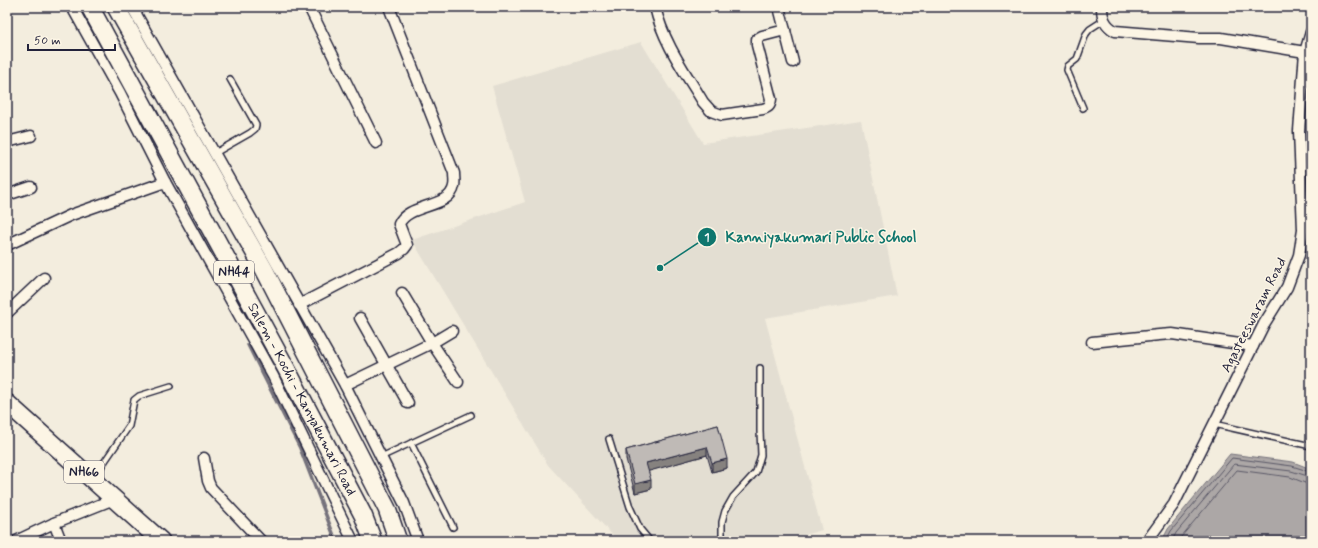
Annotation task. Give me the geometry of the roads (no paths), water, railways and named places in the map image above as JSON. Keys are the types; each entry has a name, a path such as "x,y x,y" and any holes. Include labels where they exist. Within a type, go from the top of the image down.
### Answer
{"highway":[{"name":"Salem - Kochi - Kanyakumari Road","path":"90,7 286,368 363,516 373,541"},
{"name":"Salem - Kochi - Kanyakumari Road","path":"116,7 264,269 387,509 398,541"},
{"name":"NH66","path":"7,403 161,541"}],"street":[{"path":"72,7 120,93 165,182 273,376 353,541"},
{"path":"309,7 376,143"},
{"path":"299,305 399,253 407,245 399,224 401,219 411,212 443,200 452,193 455,185 454,173 389,7"},
{"path":"655,7 658,22 666,41 703,102 711,111 722,115 768,108 771,99 757,45 757,39 762,36 785,30"},
{"path":"779,7 793,62"},
{"path":"1102,7 1104,20 1107,26 1115,31 1199,38 1221,38 1305,52"},
{"path":"133,10 215,152 299,305 346,385 404,502 418,541"},
{"name":"Agasteeswaram Road","path":"1147,541 1174,504 1264,324 1287,287 1299,255 1303,230 1299,131 1305,52 1311,32"},
{"path":"7,142 31,136"},
{"path":"7,245 71,215 165,182"},
{"path":"7,195 31,187"},
{"path":"7,313 44,278"},
{"path":"402,293 458,382"},
{"path":"360,318 408,403"},
{"path":"346,385 386,366 452,330"},
{"path":"1092,342 1159,334 1172,334 1253,346"},
{"path":"204,458 208,481 211,488 261,541"},
{"path":"16,541 54,523 114,499"},
{"path":"54,523 61,541"}],"lane":[{"path":"133,10 144,7"},
{"path":"1083,108 1067,70 1068,66 1077,59 1086,34 1104,20"},
{"path":"215,152 250,133 255,129 256,125 230,79"},
{"path":"722,541 722,522 725,511 734,497 756,472 761,455 760,368"},
{"path":"93,480 129,426 134,400 139,396 170,386"},
{"path":"381,457 471,415"},
{"path":"1214,424 1311,446"},
{"path":"609,440 630,507 640,529 650,541"},
{"path":"411,443 453,527"}],"water":[{"path":"1230,454 1293,462 1311,469 1311,541 1162,541 1168,529"}],"waterway":[{"path":"248,345 300,448 336,541"}],"place":[{"name":"Kanniyakumari Public School","path":"660,268"}]}
